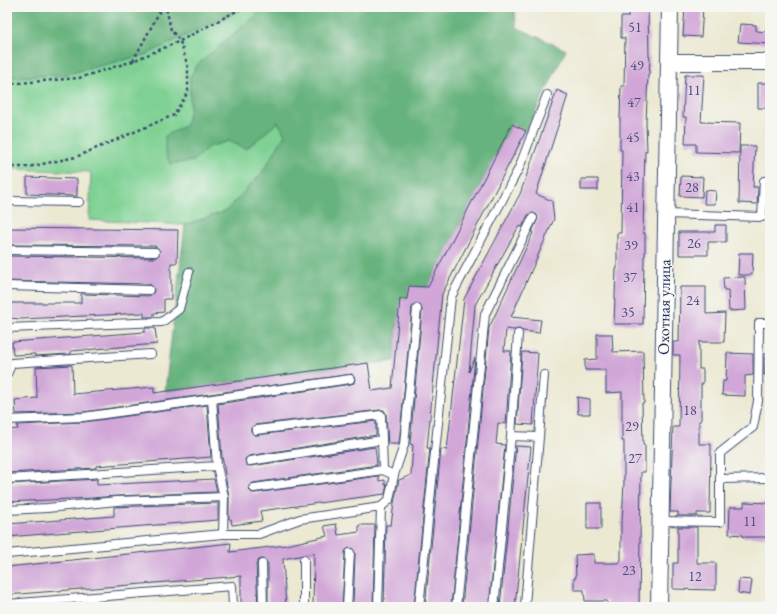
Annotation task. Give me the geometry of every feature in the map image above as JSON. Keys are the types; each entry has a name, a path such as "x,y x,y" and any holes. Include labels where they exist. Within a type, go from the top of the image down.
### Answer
{"street":[{"name":"Охотная улица","path":"659,607 670,7"},
{"path":"669,62 770,62"}],"lane":[{"path":"419,607 451,297 519,168 547,95"},
{"path":"666,214 762,217 764,181 770,181"},
{"path":"7,201 79,202"},
{"path":"456,607 485,314 532,218"},
{"path":"7,250 155,252"},
{"path":"7,328 162,322 179,309 189,272"},
{"path":"7,286 149,290"},
{"path":"7,554 223,534 259,534 300,519 381,507 389,500 394,475 404,445 416,309"},
{"path":"660,521 720,522 720,452 753,428 758,401 759,323 770,323"},
{"path":"494,607 511,436 518,334"},
{"path":"7,374 9,362 152,354"},
{"path":"525,605 544,375"},
{"path":"7,420 83,417 350,379"},
{"path":"212,399 217,466 224,498 223,534"},
{"path":"256,430 381,415 383,470"},
{"path":"511,436 539,437"},
{"path":"250,461 382,440"},
{"path":"7,479 217,466"},
{"path":"254,488 383,470 394,475"},
{"path":"720,479 770,478"},
{"path":"7,510 48,508 117,501 224,498"},
{"path":"378,607 381,507"},
{"path":"347,607 350,553"},
{"path":"304,560 304,607"},
{"path":"262,564 263,607"},
{"path":"7,604 232,586 233,607"}],"path":[{"path":"133,61 162,7"},
{"path":"7,167 28,167 76,157 174,115 188,92 188,67 180,41 171,30 166,7"},
{"path":"7,84 79,78 133,61 180,41 244,7"}],"green space":[{"path":"7,7 245,7 147,54 63,75 7,77"},
{"path":"245,7 266,7 197,65 190,77 190,109 186,125 165,151 171,164 194,161 208,147 229,141 246,149 278,122 285,135 262,173 226,211 185,225 89,220 91,172 7,169 7,77 63,75 147,54"},
{"path":"266,7 515,7 516,27 566,50 526,131 512,124 428,287 409,286 407,299 400,299 394,361 165,391 185,225 226,211 262,173 285,135 278,122 246,149 229,141 208,147 194,161 170,164 165,151 165,136 186,125 190,109 190,77 197,65"}],"building":[{"path":"629,7 648,7 650,57 646,123 647,151 645,151 644,186 643,233 645,233 645,256 643,324 614,324 617,233 621,233 622,150 620,150 620,117 621,86 624,86 625,38 621,38 621,17 628,17"},
{"path":"685,7 703,7 701,37 683,36"},
{"path":"740,24 756,25 756,31 770,32 770,44 738,42"},
{"path":"685,75 704,75 701,122 740,123 739,153 696,152 696,144 685,144 686,117 683,117"},
{"path":"758,83 770,83 770,108 758,108"},
{"path":"557,90 568,95 536,194 552,201 554,219 511,317 541,320 539,333 519,329 506,329 504,351 511,351 506,424 498,423 496,444 505,445 489,607 462,607 489,328 533,233 532,232 538,218 537,215 533,213 528,215 522,227 519,226 475,305 469,372 475,358 451,607 425,607 441,449 447,450 464,299 520,194"},
{"path":"512,124 526,131 442,294 427,448 430,448 414,607 384,607 386,525 391,525 399,480 411,475 413,445 410,444 422,310 420,304 414,304 412,308 399,444 388,444 386,414 384,410 380,410 255,425 251,428 251,431 254,435 257,435 376,421 376,435 249,456 245,459 246,465 251,466 375,447 377,465 253,483 249,486 249,489 252,493 255,493 379,476 379,481 385,480 385,485 387,484 385,494 260,511 262,521 232,525 231,519 229,519 229,497 222,456 218,404 351,384 354,383 355,379 352,374 83,412 16,414 15,400 37,398 36,367 72,365 73,394 154,387 154,393 368,363 372,391 392,388 400,299 407,299 409,286 428,287"},
{"path":"740,146 755,146 753,187 758,187 757,204 739,203"},
{"path":"681,176 703,177 702,197 680,196"},
{"path":"27,177 77,179 77,196 27,194"},
{"path":"581,179 598,179 598,190 581,190"},
{"path":"705,190 716,191 715,204 704,204"},
{"path":"715,225 726,225 726,242 708,242 708,255 679,255 679,232 715,232"},
{"path":"7,228 178,230 177,263 171,263 171,299 164,299 164,312 154,313 154,317 144,317 144,313 23,319 7,318 7,303 81,303 81,294 149,296 154,290 149,284 7,281 7,256 155,258 160,252 155,246 7,245"},
{"path":"739,253 753,253 752,275 738,275"},
{"path":"745,277 746,310 729,311 728,290 724,290 723,278"},
{"path":"680,287 706,287 706,314 725,313 724,342 699,342 699,369 703,369 703,384 701,384 701,421 699,421 699,444 711,444 710,513 697,513 697,516 678,516 678,512 670,512 673,427 679,427 680,355 673,355 673,342 679,342"},
{"path":"145,328 155,328 157,344 71,351 71,354 35,356 35,354 13,355 12,342 145,332"},
{"path":"597,334 612,334 613,352 643,351 644,403 642,403 645,472 641,472 639,607 607,607 607,601 585,601 584,590 574,590 574,578 576,578 575,555 594,554 594,563 620,563 621,560 621,521 624,482 622,392 606,393 606,370 585,370 585,360 597,359"},
{"path":"522,352 538,353 533,425 517,424"},
{"path":"727,353 753,354 753,375 745,376 745,396 722,395 723,381 726,381"},
{"path":"764,354 770,354 770,374 764,375"},
{"path":"577,397 590,399 590,414 578,414"},
{"path":"207,405 211,457 96,466 96,468 7,473 7,430 18,429 17,425 84,422"},
{"path":"516,446 531,447 515,607 500,607"},
{"path":"97,479 97,485 214,479 217,492 7,502 7,484"},
{"path":"744,502 770,503 770,537 743,537 743,535 729,534 730,507 744,507"},
{"path":"218,503 218,520 7,537 7,524 114,516 114,507"},
{"path":"587,503 601,503 601,529 587,529"},
{"path":"336,524 338,535 359,532 359,525 375,525 373,607 353,607 355,553 353,549 350,548 346,550 345,553 342,607 313,607 314,553 283,559 286,607 268,607 268,564 262,559 256,564 258,607 241,607 241,576 7,595 7,567 231,543 230,552 286,545 327,536 324,526"},
{"path":"678,527 697,527 697,563 716,563 716,590 673,589 673,563 678,563"},
{"path":"739,579 752,580 750,595 738,593"}]}
